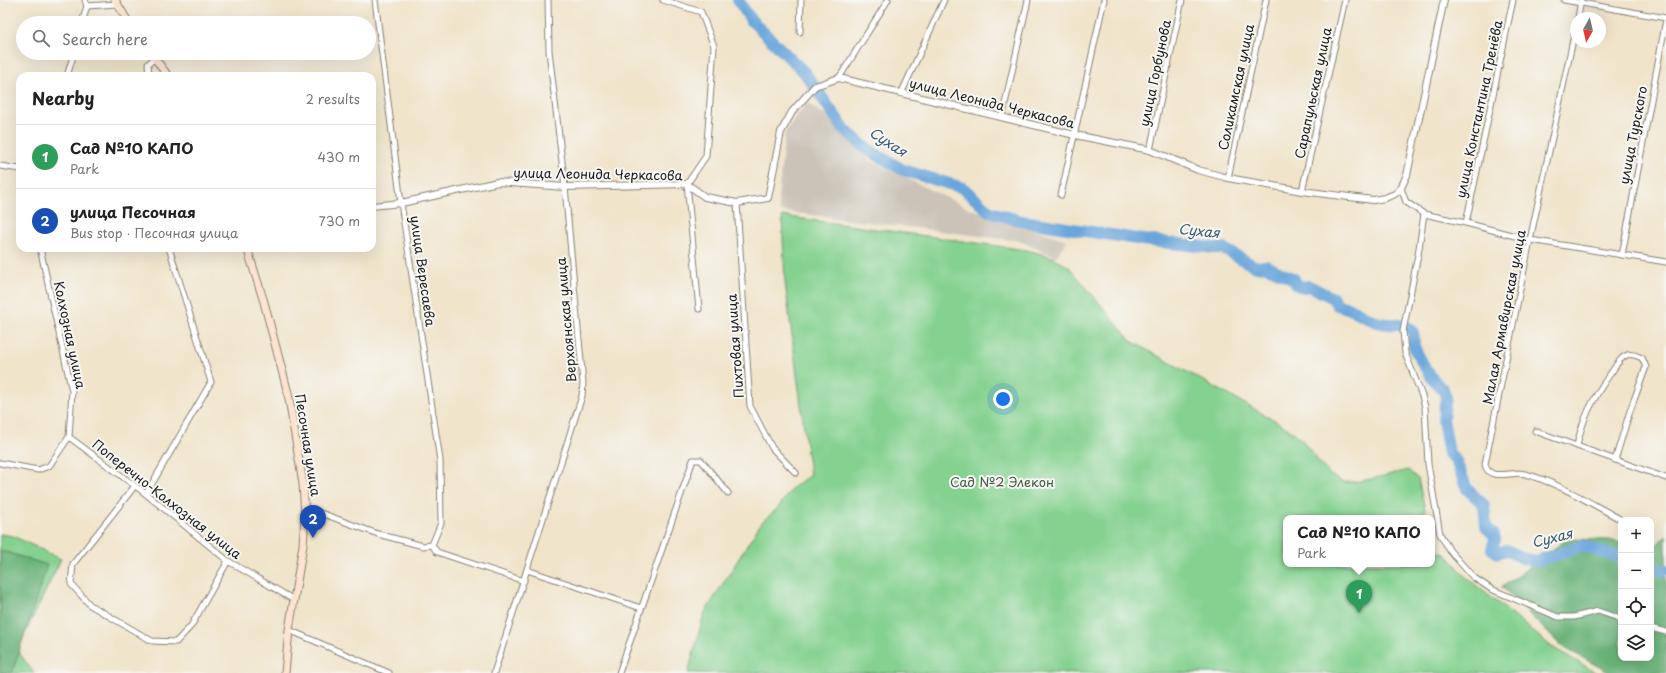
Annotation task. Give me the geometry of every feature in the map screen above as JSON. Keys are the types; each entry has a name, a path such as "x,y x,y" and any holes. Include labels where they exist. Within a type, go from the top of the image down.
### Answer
{"main road":[{"path":"116,2 125,16"},
{"path":"156,60 165,72"},
{"name":"Песочная улица","path":"248,252 264,302 288,393 304,484 305,515 302,553 289,630 285,673"}],"street":[{"path":"84,16 87,6 85,0"},
{"name":"улица Вересаева","path":"375,0 401,203 440,460 441,523 432,544"},
{"name":"Верхоянская улица","path":"494,673 582,396 583,383 565,187 549,51 548,0"},
{"path":"664,0 701,12 714,46 706,156 687,184 699,309"},
{"path":"800,32 801,0"},
{"path":"839,78 888,0"},
{"path":"902,92 944,0"},
{"path":"1002,117 1028,0"},
{"path":"1061,196 1104,0"},
{"name":"улица Горбунова","path":"1150,150 1182,0"},
{"name":"Соликамская улица","path":"1228,178 1266,0"},
{"name":"Сарапульская улица","path":"1302,191 1345,0"},
{"path":"1444,0 1407,175 1401,188 1406,202 1424,214 1466,223 1530,240 1666,262"},
{"name":"улица Константина Тренёва","path":"1466,223 1513,0"},
{"path":"1564,0 1666,19"},
{"path":"87,6 116,2"},
{"path":"1579,12 1581,2"},
{"name":"улица Турского","path":"1622,254 1666,19"},
{"name":"Малая Армавирская улица","path":"1571,48 1530,240 1485,464 1486,469 1489,472 1506,476 1523,473 1544,480 1618,518"},
{"path":"68,72 72,60"},
{"path":"148,72 148,64 150,60"},
{"name":"улица Леонида Черкасова","path":"376,206 401,203 498,182 565,187 687,184 705,197 737,203 768,198 781,132 792,112 815,86 839,78 1075,135 1150,150 1198,170 1228,178 1302,191 1373,200 1395,194 1401,188"},
{"path":"0,166 16,168"},
{"name":"Пихтовая улица","path":"737,203 750,406 772,448 796,473"},
{"path":"1424,214 1418,255 1403,331 1405,353 1425,407 1428,464 1440,534 1450,551 1473,577 1490,589 1558,617 1574,617 1598,611 1618,618"},
{"name":"Колхозная улица","path":"41,252 72,391 70,437"},
{"path":"146,494 211,382 170,252"},
{"path":"1577,446 1579,434 1595,394 1618,363 1626,355 1632,353 1642,358 1646,367 1615,460"},
{"path":"1535,430 1666,478"},
{"path":"0,463 38,470 44,468 49,466 70,437"},
{"name":"Поперечно-Колхозная улица","path":"70,437 134,487 146,494 228,561 294,600"},
{"path":"619,673 693,460 701,460 728,494"},
{"path":"134,487 73,564 71,584 90,605 152,641 176,642 191,626 228,561"},
{"path":"305,515 318,512 378,534 423,546 432,544 437,552 524,581"},
{"path":"527,570 641,608"},
{"path":"1654,629 1666,632"},
{"path":"289,630 389,673"}],"shaded area":[{"path":"807,103 833,121 871,161 968,208 1067,240 1056,257 1020,241 780,211 778,197 785,132"}],"green space":[{"name":"Сад №2 Элекон","path":"782,216 1027,250 1052,257 1069,267 1131,341 1288,429 1304,442 1325,470 1338,480 1344,482 1358,481 1408,470 1418,479 1426,515 1283,515 1283,567 1435,567 1435,551 1445,553 1466,577 1552,647 1597,673 688,673 704,614 761,523 778,508 793,487 810,475 785,282"},
{"path":"0,534 13,536 61,559 17,650 34,673 0,673"},
{"path":"1666,535 1666,673 1610,673 1560,645 1502,587 1567,539 1610,540 1618,542 1618,661 1654,661 1654,548"},
{"path":"0,550 47,565 12,673 0,673"}],"waterway":[{"name":"Сухая","path":"738,0 751,20 805,73 844,129 867,149 903,170 963,188 990,212 1022,221 1143,240 1224,249 1256,267 1266,266 1294,279 1297,285 1303,287 1309,286 1333,298 1337,305 1349,308 1380,323 1402,325 1410,328 1414,336 1414,346 1419,357 1431,376 1443,389 1446,397 1443,419 1449,454 1456,461 1467,489 1484,505 1486,527 1494,535 1495,540 1492,549 1498,553 1506,550 1525,559 1537,561 1583,546 1618,557"},
{"name":"Сухая","path":"1654,569 1662,571 1666,570"}],"place":[{"name":"улица Песочная","path":"313,538"},
{"name":"Сад №10 КАПО","path":"1359,613"}]}
